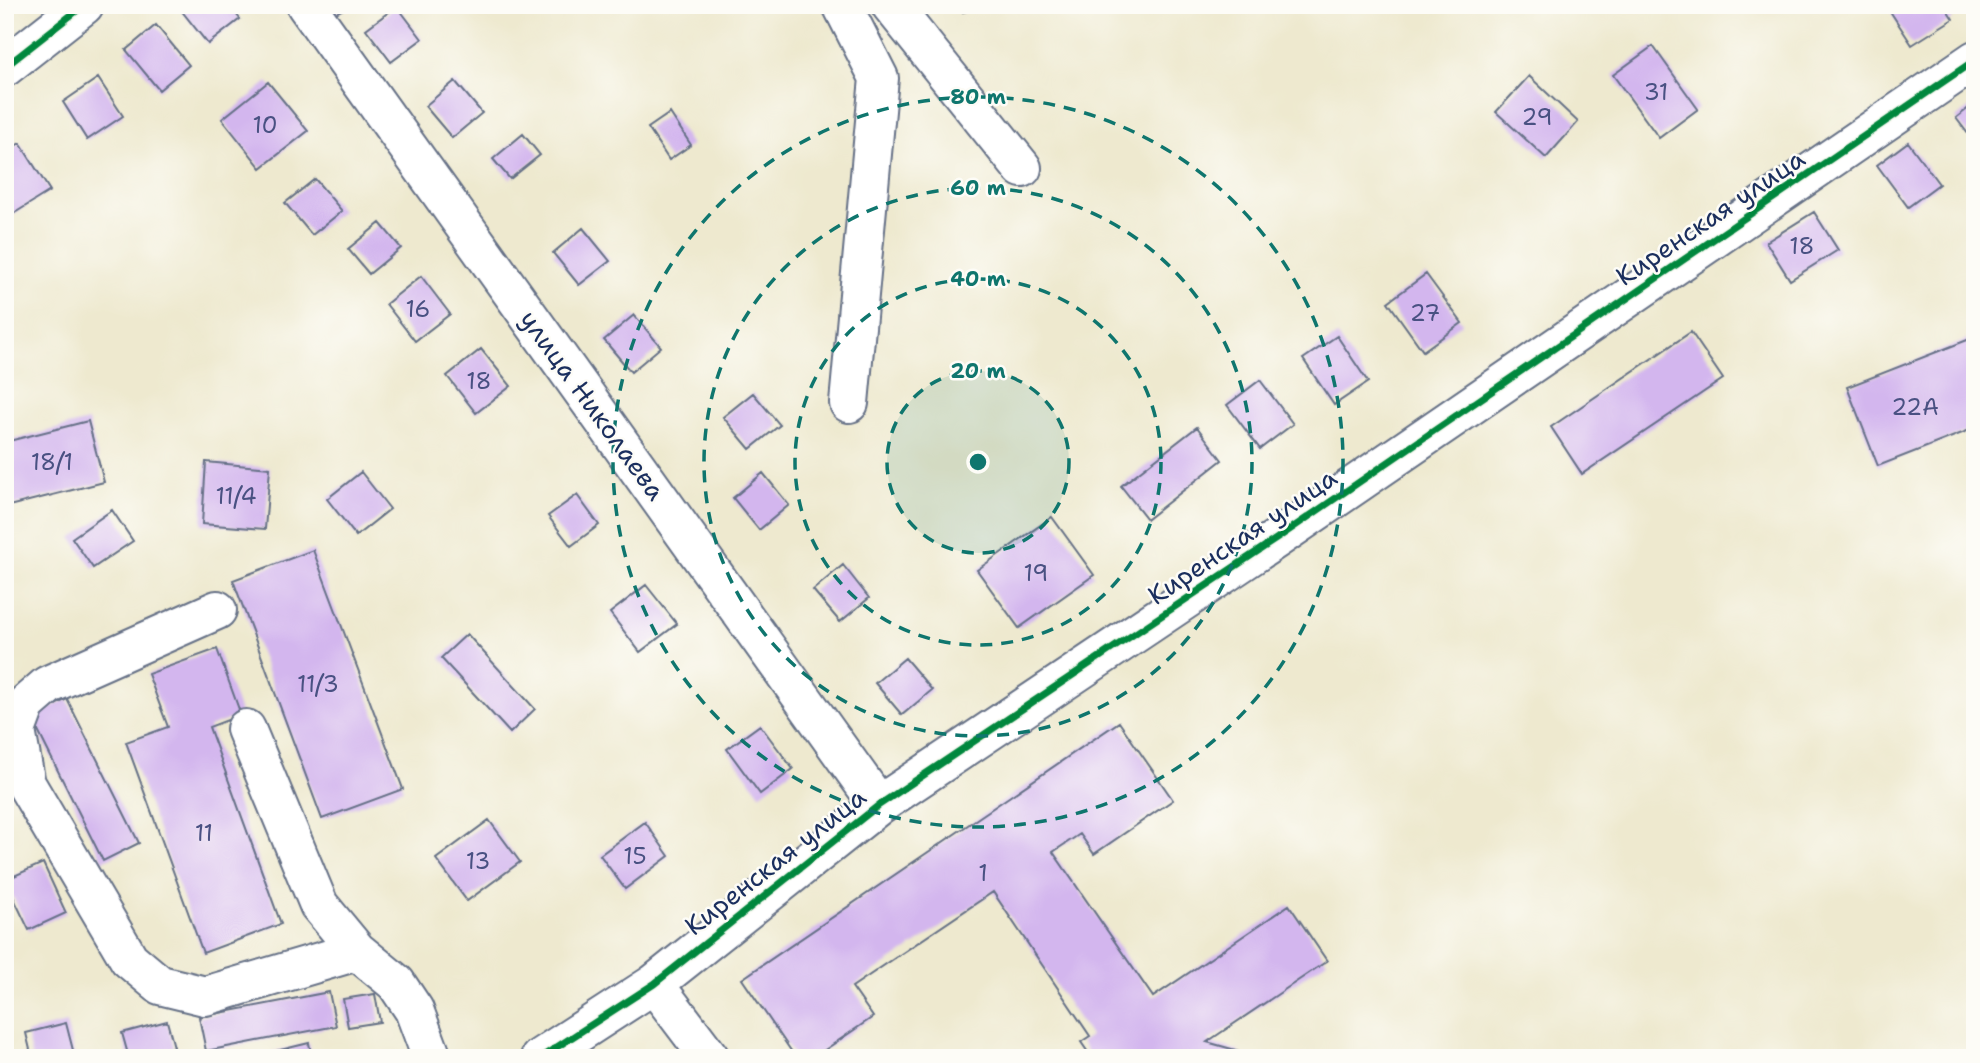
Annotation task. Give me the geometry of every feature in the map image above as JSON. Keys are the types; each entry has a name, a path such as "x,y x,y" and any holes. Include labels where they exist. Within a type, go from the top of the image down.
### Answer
{"street":[{"path":"5,67 83,5"},
{"name":"улица Николаева","path":"306,5 879,805"},
{"path":"842,5 878,78 849,403"},
{"path":"891,5 1022,168"},
{"name":"Киренская улица","path":"540,1058 654,984 879,805 1290,530 1975,60"},
{"path":"217,610 48,685 26,704 16,731 26,784 129,960 160,985 205,996 357,951"},
{"path":"246,729 318,905 357,951 396,983 414,1010 432,1058"},
{"path":"654,984 710,1058"}],"building":[{"path":"177,5 229,5 240,19 208,44"},
{"path":"326,5 351,5 332,15"},
{"path":"960,5 984,5 984,6 963,12"},
{"path":"1886,5 1944,5 1953,19 1912,45"},
{"path":"397,6 422,39 391,62 366,29"},
{"path":"156,25 189,65 159,90 126,50"},
{"path":"1653,46 1698,109 1659,138 1613,75"},
{"path":"1529,76 1578,122 1546,158 1496,112"},
{"path":"98,78 123,116 87,140 63,102"},
{"path":"455,81 482,113 452,138 425,106"},
{"path":"268,82 308,131 261,168 222,119"},
{"path":"1975,103 1975,143 1956,118"},
{"path":"670,113 691,145 669,160 648,128"},
{"path":"523,134 540,155 510,179 493,159"},
{"path":"1908,142 1939,184 1908,207 1877,165"},
{"path":"20,143 50,191 5,219 5,152"},
{"path":"315,179 342,211 312,235 285,203"},
{"path":"1814,212 1838,250 1790,280 1766,242"},
{"path":"380,223 401,248 369,274 348,249"},
{"path":"583,228 610,261 579,285 553,253"},
{"path":"1426,274 1462,323 1423,351 1388,302"},
{"path":"421,276 450,314 415,341 386,304"},
{"path":"634,315 661,347 631,372 604,340"},
{"path":"1691,332 1723,379 1582,474 1551,427"},
{"path":"1337,336 1368,382 1334,405 1303,359"},
{"path":"1975,337 1975,428 1878,466 1847,387"},
{"path":"481,349 511,386 476,413 447,376"},
{"path":"1260,380 1293,424 1260,449 1227,405"},
{"path":"753,393 780,425 750,449 723,417"},
{"path":"88,421 104,482 5,507 5,442"},
{"path":"1197,427 1222,460 1147,519 1121,486"},
{"path":"206,462 270,468 265,529 202,524"},
{"path":"361,472 390,509 356,536 327,499"},
{"path":"763,473 789,505 759,530 733,498"},
{"path":"577,495 599,525 571,546 548,516"},
{"path":"112,510 133,541 93,568 72,538"},
{"path":"1052,517 1094,575 1019,628 977,570"},
{"path":"313,550 403,789 322,819 233,580"},
{"path":"843,565 869,598 840,622 813,590"},
{"path":"646,585 677,624 640,652 610,613"},
{"path":"467,634 535,709 510,733 441,658"},
{"path":"217,649 241,715 209,727 281,924 203,953 126,742 168,727 148,674"},
{"path":"905,658 932,690 902,715 875,683"},
{"path":"67,699 139,843 103,861 31,717"},
{"path":"1119,722 1173,800 1094,854 1080,834 1053,852 1153,997 1289,905 1327,961 1207,1042 1239,1051 1238,1058 1092,1058 1081,1042 1090,1036 993,892 852,987 873,1017 813,1058 796,1058 742,979"},
{"path":"760,725 793,769 760,794 727,749"},
{"path":"489,820 520,862 467,901 436,859"},
{"path":"645,822 669,856 625,889 600,855"},
{"path":"43,863 66,913 29,930 5,880"},
{"path":"329,992 336,1026 206,1051 199,1017"},
{"path":"375,994 380,1022 348,1027 343,999"},
{"path":"167,1021 174,1047 129,1058 122,1033"},
{"path":"66,1023 75,1058 32,1058 26,1033"},
{"path":"309,1043 312,1058 274,1058 272,1052"}],"cycle path":[{"path":"5,67 84,5"},
{"path":"540,1058 654,984 879,805 1279,537 1975,60"}]}
